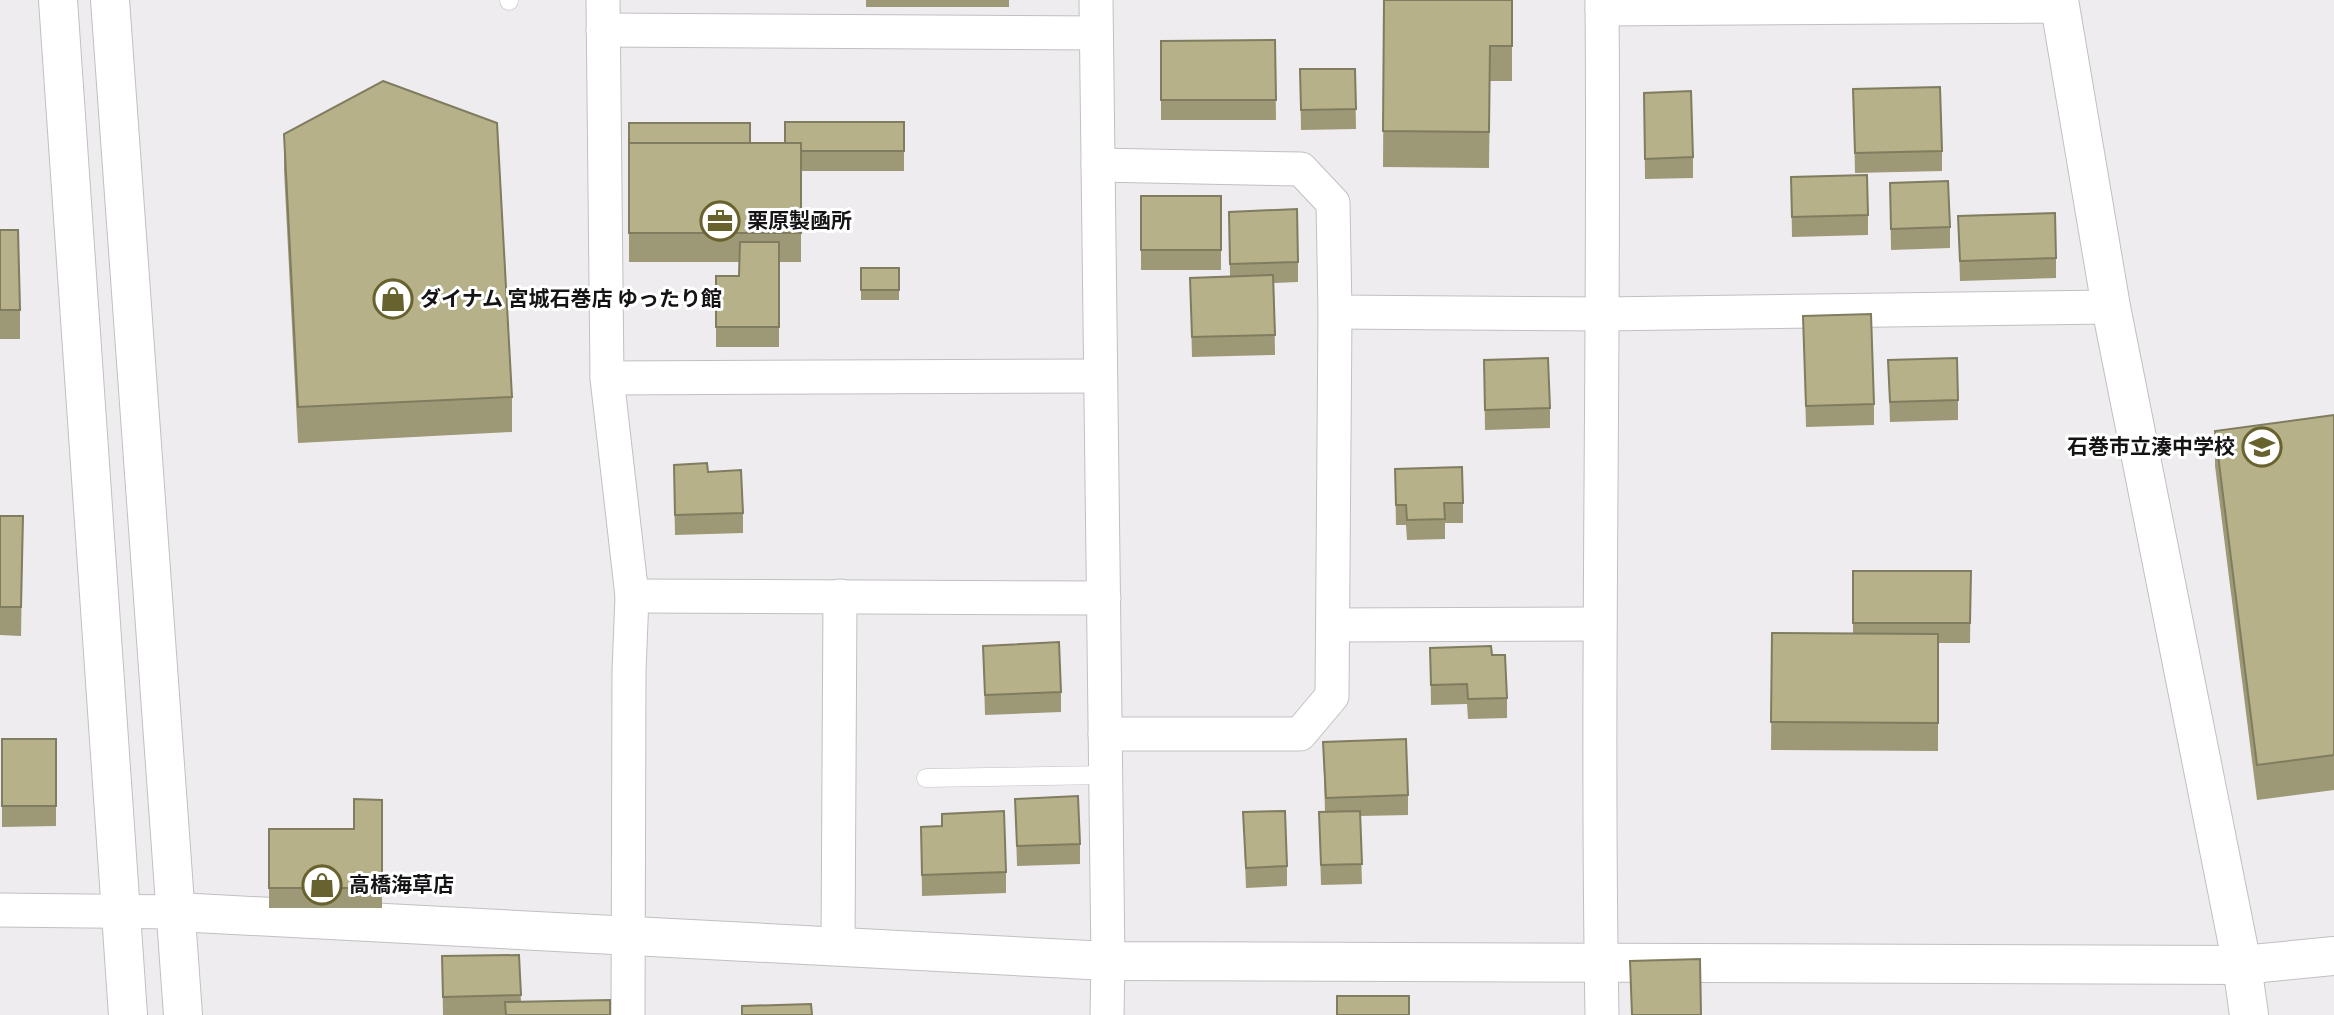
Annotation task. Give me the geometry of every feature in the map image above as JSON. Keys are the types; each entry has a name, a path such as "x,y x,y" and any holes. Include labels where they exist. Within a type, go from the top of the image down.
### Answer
{"street":[{"path":"58,0 128,1015"},
{"path":"110,0 183,1015"},
{"path":"1096,0 1107,1015"},
{"path":"1602,1015 1602,5 2059,3 2111,307 2242,965 2249,1015"},
{"path":"628,1015 629,684 632,596 607,378 603,15 1096,33"},
{"path":"1098,164 1301,169 1333,204 1335,312 1332,696 1300,734 1105,734"},
{"path":"1335,312 1603,314 2111,307"},
{"path":"607,378 1100,376"},
{"path":"89,425 140,421"},
{"path":"632,596 1104,598"},
{"path":"838,947 839,596"},
{"path":"1333,625 1600,624"},
{"path":"0,910 177,912 1108,961 2242,965 2334,956"}],"lane":[{"path":"926,778 1106,775"}],"building":[{"path":"1384,0 1512,0 1512,46 1490,46 1489,132 1383,131"},
{"path":"1275,40 1276,100 1161,100 1161,41"},
{"path":"1300,69 1355,69 1356,109 1301,110"},
{"path":"383,81 497,123 512,397 298,407 284,134"},
{"path":"1940,87 1942,151 1855,153 1853,89"},
{"path":"1691,91 1693,157 1645,159 1644,93"},
{"path":"785,122 904,122 904,151 801,151 801,143 785,143"},
{"path":"629,123 750,123 750,143 629,143"},
{"path":"629,143 801,143 801,233 629,233"},
{"path":"1867,175 1868,215 1792,217 1791,177"},
{"path":"1948,181 1950,227 1891,229 1890,183"},
{"path":"1141,196 1221,196 1221,250 1141,250"},
{"path":"1297,209 1298,262 1230,264 1229,212"},
{"path":"2055,213 2056,258 1960,261 1958,216"},
{"path":"0,230 18,230 20,310 0,310"},
{"path":"740,242 779,242 779,327 716,327 716,276 739,276"},
{"path":"861,268 899,268 899,290 861,290"},
{"path":"1273,275 1275,335 1192,337 1190,278"},
{"path":"1871,314 1874,404 1806,406 1803,316"},
{"path":"1548,358 1550,408 1485,410 1484,360"},
{"path":"1957,358 1958,400 1890,402 1888,360"},
{"path":"2334,415 2334,755 2257,765 2215,431"},
{"path":"707,463 708,472 741,470 743,513 675,515 674,465"},
{"path":"1462,467 1463,503 1444,503 1445,519 1407,520 1406,505 1396,505 1395,469"},
{"path":"0,516 23,516 21,607 0,607"},
{"path":"1853,571 1971,571 1970,623 1853,623"},
{"path":"1772,633 1938,634 1938,723 1771,722"},
{"path":"1059,642 1061,692 985,695 983,646"},
{"path":"1491,646 1492,655 1505,655 1507,698 1468,699 1467,684 1431,685 1430,648"},
{"path":"2,739 56,739 56,806 2,806"},
{"path":"1406,739 1408,795 1326,798 1323,742"},
{"path":"1078,796 1080,844 1017,846 1015,799"},
{"path":"354,799 382,800 382,888 269,888 269,829 354,829"},
{"path":"1004,811 1006,872 922,875 921,827 942,826 942,814"},
{"path":"1285,811 1287,866 1246,868 1243,812"},
{"path":"1360,811 1362,864 1321,865 1319,812"},
{"path":"519,955 521,995 443,997 442,956"},
{"path":"1700,959 1701,1015 1632,1015 1630,961"},
{"path":"1337,996 1409,996 1409,1015 1337,1015"},
{"path":"610,1000 610,1015 506,1015 505,1002"},
{"path":"811,1004 812,1015 742,1015 742,1006"}],"place":[{"name":"栗原製凾所","path":"720,221"},
{"name":"ダイナム 宮城石巻店 ゆったり館","path":"393,299"},
{"name":"石巻市立湊中学校","path":"2262,447"},
{"name":"高橋海草店","path":"322,885"}]}
